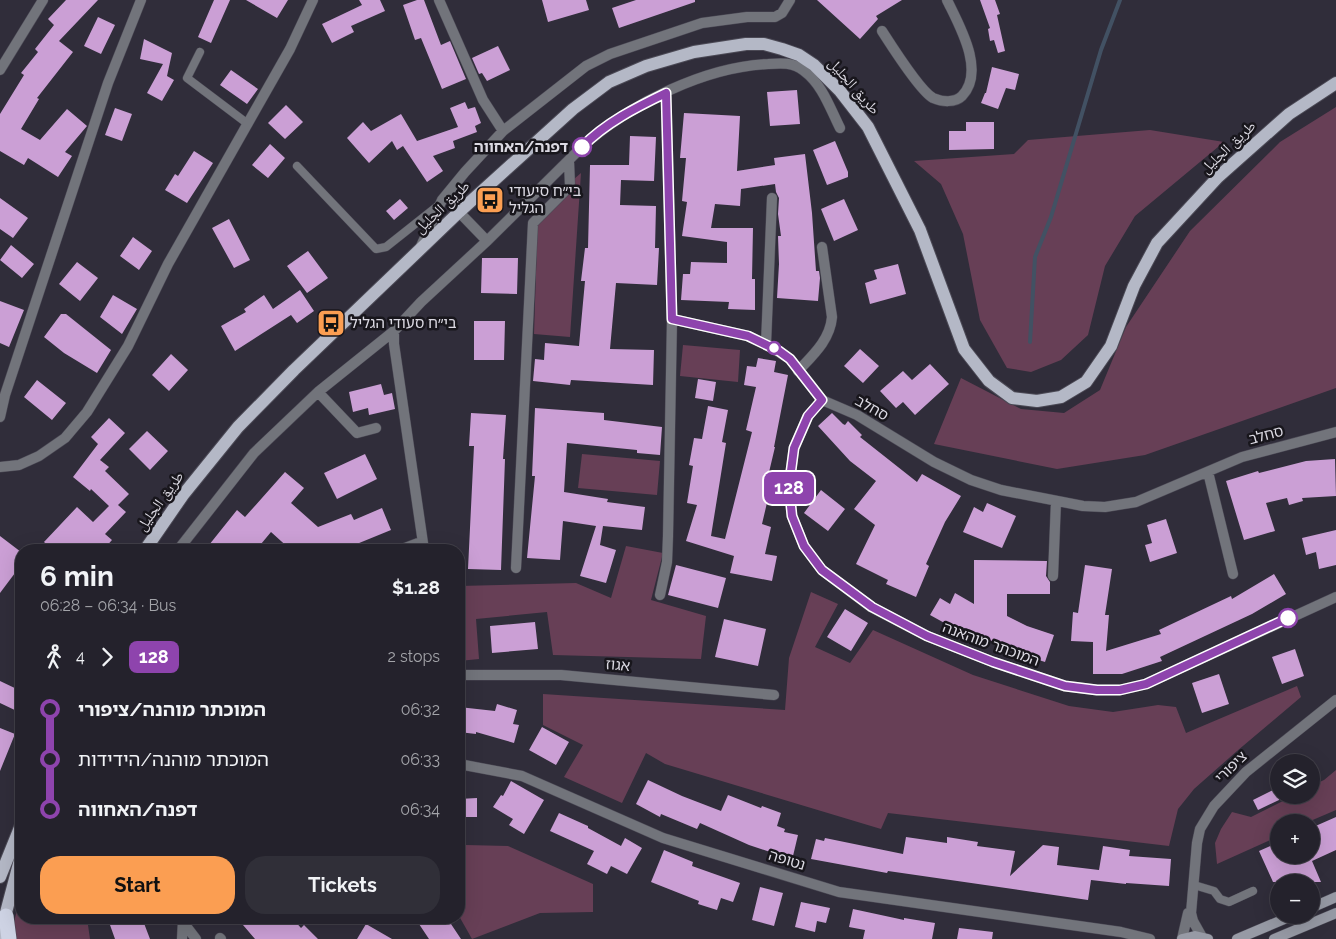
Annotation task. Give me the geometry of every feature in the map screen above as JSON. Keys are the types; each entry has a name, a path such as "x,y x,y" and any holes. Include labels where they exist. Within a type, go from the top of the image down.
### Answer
{"highway":[{"path":"6,916 8,939"}],"main road":[{"name":"طريق الجليل","path":"149,544 183,495 238,427 294,370 459,212 574,109 609,82 646,66 694,52 746,44 764,44 782,49 799,55 814,64 840,91 868,126 920,230 964,349 988,381 1012,398 1037,401 1061,397 1086,382 1111,346 1134,286 1157,243 1218,177 1289,114 1336,83"},
{"path":"0,877 15,840"},
{"path":"0,935 15,880"}],"street":[{"path":"0,70 43,0"},
{"path":"0,418 5,395 108,83 142,0"},
{"path":"0,468 19,465 39,456 65,438 87,412 128,346 168,264 290,49 313,0"},
{"path":"439,0 483,100 504,131"},
{"path":"419,251 439,205 465,172 504,131 586,66 610,54 702,23 747,17 775,17 782,13 790,0"},
{"path":"882,31 917,82 932,97 947,102 959,99 968,89 971,74 970,56 964,34 947,0"},
{"path":"183,544 254,452 318,392 394,331 421,302 487,241 602,129 666,93 717,72 754,64 787,63 804,70 821,89 840,128"},
{"path":"660,595 667,562 672,319 666,93"},
{"path":"516,568 533,223 570,186 570,161"},
{"path":"766,344 772,198"},
{"path":"459,212 487,241"},
{"path":"798,371 822,344 831,328 832,317 822,247"},
{"name":"סחלב","path":"672,319 748,336 766,344 790,359 822,400 857,415 934,462 971,480 1001,490 1083,506 1104,507 1136,502 1242,457 1336,432"},
{"path":"394,331 394,344 423,544"},
{"path":"318,392 357,433 376,428"},
{"name":"המוכתר מוהאנה","path":"822,400 808,416 794,448 789,486 792,516 804,546 822,570 872,607 927,636 993,662 1065,686 1097,690 1120,690 1146,684 1336,597"},
{"path":"1208,472 1233,574"},
{"path":"1053,576 1056,501"},
{"name":"אגוז","path":"465,675 561,675 774,695"},
{"name":"ציפורי","path":"1205,938 1193,921 1191,913 1200,830 1214,806 1246,772 1336,700"},
{"name":"נטופה","path":"465,765 522,776 663,838 839,892 1136,939"},
{"name":"ציפורי","path":"1182,939 1187,924 1194,885"},
{"path":"1320,904 1336,897"},
{"path":"1274,939 1336,913"},
{"path":"182,939 183,924"},
{"path":"186,924 196,939"},
{"path":"1237,939 1273,924"},
{"name":"נטופה","path":"1121,936 1150,939"},
{"path":"1182,939 1195,936 1205,938"}],"lane":[{"path":"200,52 187,78 248,124"},
{"path":"297,166 376,249 386,247 439,205"},
{"path":"1194,885 1214,891 1220,899 1229,902 1253,891"}],"shaded area":[{"path":"1336,107 1336,388 1145,455 1057,469 934,444 961,378 1021,409 1064,413 1100,390 1126,327 1190,231 1280,142"},
{"path":"1150,130 1224,142 1135,216 1105,266 1088,335 1061,360 1031,372 1007,368 980,320 963,234 941,184 914,161 1014,154 1028,140"},
{"path":"581,173 570,337 534,334 538,210"},
{"path":"683,345 740,350 738,382 680,376"},
{"path":"582,454 660,461 657,495 578,488"},
{"path":"626,546 663,553 651,600 706,616 701,659 553,655 547,612 476,619 479,659 465,660 465,586 576,583 611,598"},
{"path":"811,592 838,604 815,647 850,663 873,630 973,675 1069,706 1113,712 1158,705 1176,707 1186,733 1297,686 1301,697 1194,789 1178,809 1169,846 888,813 881,829 665,764 646,753 622,803 564,777 583,745 543,725 543,694 785,710 789,658"},
{"path":"1336,770 1336,810 1320,817 1320,814 1270,814 1270,840 1217,864 1215,843 1232,812 1251,817 1277,804 1320,804 1320,782"},
{"path":"465,845 508,846 593,884 593,912 540,913 472,939 464,924"},
{"path":"15,918 15,924 88,924 90,939 12,939"}],"building":[{"path":"66,0 98,0 59,41 73,52 37,98 39,99 21,129 40,140 67,109 87,126 65,152 72,156 58,177 28,158 24,165 0,151 0,114 24,75 21,73 38,52 35,49 54,25 48,19"},
{"path":"214,0 230,0 211,43 198,37"},
{"path":"246,0 288,0 277,18"},
{"path":"359,0 380,0 385,11 351,26 354,32 332,43 322,24 362,5"},
{"path":"417,0 424,0 441,45 450,41 466,79 442,89 421,38 415,40 403,5"},
{"path":"542,0 586,0 589,10 548,22"},
{"path":"636,0 695,0 695,2 619,28 612,8"},
{"path":"817,0 902,0 876,16 878,19 860,39"},
{"path":"980,0 995,0 1000,14 997,15 1005,51 998,53 994,40 990,41 988,29 990,28"},
{"path":"98,17 115,25 101,54 84,46"},
{"path":"144,39 172,53 167,76 174,80 162,101 147,93 163,64 140,59"},
{"path":"498,46 510,70 487,81 482,73 479,74 472,58"},
{"path":"992,67 1019,74 1015,90 1006,88 998,109 981,103 986,93"},
{"path":"231,70 258,89 247,104 220,85"},
{"path":"797,90 800,124 770,126 767,92"},
{"path":"465,102 468,109 475,107 481,123 475,126 477,132 453,141 455,148 433,156 443,171 427,182 403,146 397,150 392,141 369,163 347,138 363,122 371,131 401,114 417,141 458,127 450,108"},
{"path":"286,105 303,122 285,139 268,123"},
{"path":"115,108 132,114 122,141 105,135"},
{"path":"684,113 740,116 737,171 775,165 774,158 805,154 816,271 819,271 820,278 818,301 777,298 778,236 781,236 778,214 779,198 775,184 741,189 740,206 715,204 711,228 753,228 752,279 755,279 755,310 728,309 729,302 681,300 683,274 690,274 691,262 727,263 727,242 682,236 687,202 682,201 686,158 680,158"},
{"path":"966,122 994,122 994,149 949,150 949,131 966,131"},
{"path":"630,136 656,137 654,181 621,180 620,205 656,206 655,248 659,248 657,285 616,283 610,349 654,350 653,385 571,380 570,385 533,381 535,359 544,360 545,343 579,346 585,281 581,281 585,248 588,248 590,165 629,165"},
{"path":"835,141 848,172 848,177 827,185 813,150"},
{"path":"270,144 285,158 268,178 252,165"},
{"path":"194,151 213,163 187,203 165,190 175,174 178,176"},
{"path":"0,198 28,218 13,238 0,229"},
{"path":"400,199 408,208 394,220 386,211"},
{"path":"844,199 858,230 834,241 821,209"},
{"path":"229,219 250,260 234,268 212,228"},
{"path":"133,237 152,251 139,270 120,256"},
{"path":"11,245 34,264 22,278 0,260"},
{"path":"308,251 328,278 307,293 287,266"},
{"path":"482,258 518,258 517,294 481,293"},
{"path":"77,262 98,278 80,301 59,284"},
{"path":"898,264 906,294 870,304 865,283 877,279 874,270"},
{"path":"300,290 314,311 297,323 291,315 235,351 221,326 246,312 244,309 264,295 273,309"},
{"path":"113,295 137,309 122,334 100,317"},
{"path":"0,301 24,310 9,347 0,343"},
{"path":"61,314 66,314 111,350 97,373 64,353 44,337"},
{"path":"474,321 505,321 504,360 474,360"},
{"path":"860,349 879,366 863,383 844,366"},
{"path":"171,354 188,370 169,391 152,375"},
{"path":"758,358 776,361 774,372 788,375 765,489 770,490 762,524 771,527 765,554 777,556 772,581 730,573 734,556 686,541 697,505 687,503 693,466 689,465 694,438 702,439 708,406 728,410 722,442 726,443 711,536 725,539 752,432 746,430 756,387 744,385 747,366 756,367"},
{"path":"930,364 949,384 915,415 903,402 896,408 880,391 903,371 912,380"},
{"path":"698,379 716,382 713,401 695,398"},
{"path":"37,380 66,403 52,420 24,397"},
{"path":"381,384 384,395 392,393 395,409 369,415 368,408 353,412 349,392"},
{"path":"535,408 604,413 604,420 662,427 660,455 637,453 637,450 567,443 564,492 608,499 607,502 645,507 642,530 603,526 600,545 616,550 606,583 580,576 596,526 563,521 560,560 527,558 535,476 532,476"},
{"path":"471,413 506,415 503,459 505,459 501,570 468,569 474,446 469,446"},
{"path":"832,413 845,425 848,421 862,435 860,437 917,482 922,474 961,496 945,522 926,564 929,566 916,597 886,584 888,580 856,564 875,525 854,509 876,481 850,461 818,426"},
{"path":"109,418 125,433 100,460 109,467 105,471 129,494 118,505 126,512 105,534 112,540 108,544 46,544 44,542 77,507 93,522 109,506 91,489 90,491 73,477 98,444 91,437"},
{"path":"147,431 168,451 150,470 129,449"},
{"path":"365,454 377,479 337,499 324,473"},
{"path":"1335,459 1336,496 1302,498 1303,501 1289,505 1287,498 1266,503 1275,531 1244,540 1226,481 1258,471 1259,473 1306,461"},
{"path":"285,472 304,488 291,503 318,527 351,514 354,520 382,508 391,530 357,544 284,544 271,532 261,544 210,544 237,510 245,517"},
{"path":"821,490 845,509 828,531 804,513"},
{"path":"987,503 1016,516 1002,548 963,532 974,507 983,512"},
{"path":"1166,519 1177,553 1150,562 1145,545 1152,543 1147,525"},
{"path":"1336,530 1336,565 1319,569 1316,552 1306,555 1302,538"},
{"path":"0,536 15,547 15,573 0,593"},
{"path":"974,560 1047,561 1046,576 1050,582 1050,594 1007,594 1007,616 1027,626 1054,635 1045,662 1017,653 962,627 959,631 930,615 940,598 950,604 955,593 974,604"},
{"path":"676,565 726,578 718,608 668,595"},
{"path":"1085,565 1112,569 1105,615 1109,615 1106,651 1161,634 1159,630 1231,596 1232,599 1274,574 1286,594 1252,614 1160,657 1162,661 1122,674 1093,674 1093,642 1071,641 1073,612 1078,613"},
{"path":"845,609 868,623 851,651 827,637"},
{"path":"724,619 766,629 758,666 715,657"},
{"path":"535,622 538,649 492,653 490,626"},
{"path":"1295,649 1304,676 1282,684 1272,657"},
{"path":"1219,674 1229,704 1202,713 1192,683"},
{"path":"0,681 15,688 15,710 0,703"},
{"path":"497,704 517,710 513,724 519,725 514,743 476,732 476,734 465,733 465,708 495,711"},
{"path":"542,727 569,742 556,765 529,750"},
{"path":"0,728 15,734 0,771"},
{"path":"648,780 721,811 728,795 761,808 762,806 781,813 777,826 785,829 784,832 798,835 793,856 777,852 776,854 749,845 700,823 697,829 661,814 660,817 636,804"},
{"path":"511,781 544,800 524,834 509,825 513,819 493,807 501,795 503,796"},
{"path":"1270,792 1271,804 1258,810 1253,800"},
{"path":"477,798 477,817 465,817 465,799"},
{"path":"559,813 588,826 588,828 621,846 625,838 642,848 627,874 611,866 607,874 587,864 594,851 550,831"},
{"path":"1336,817 1336,850 1320,857 1320,824"},
{"path":"906,837 947,843 947,837 978,842 977,846 1015,851 1010,876 1043,845 1059,847 1057,865 1099,870 1103,846 1130,850 1129,856 1171,859 1169,886 1091,880 1088,900 888,871 887,873 811,859 816,839 824,841 825,838 903,854"},
{"path":"1270,846 1270,864 1313,864 1318,874 1270,875 1259,851"},
{"path":"664,850 693,862 692,866 740,883 733,902 721,898 717,910 698,904 699,901 651,882"},
{"path":"760,887 783,893 774,926 752,920"},
{"path":"801,902 830,908 826,923 817,921 815,932 795,927"},
{"path":"853,909 904,920 904,918 935,923 932,939 863,939 865,930 849,927"},
{"path":"144,924 150,939 115,939 110,925"},
{"path":"242,924 297,924 301,928 304,925 318,939 255,939"},
{"path":"366,924 392,939 357,939"},
{"path":"419,924 451,924 461,939 429,939"},
{"path":"959,928 993,932 992,939 957,939"}],"waterway":[{"path":"1030,342 1035,257 1051,217 1101,50 1120,0"}],"bus line":[{"name":"128","path":"582,147 602,129 666,93 672,319 748,336 779,351 790,359 822,400 808,416 794,448 789,486 792,516 804,546 822,570 872,607 927,636 993,662 1065,686 1097,690 1120,690 1146,684 1288,618"}],"place":[{"name":"דפנה/האחווה","path":"582,147"},
{"name":"בי״ח סיעודי הגליל","path":"490,200"},
{"name":"בי״ח סעודי הגליל","path":"331,323"}]}
